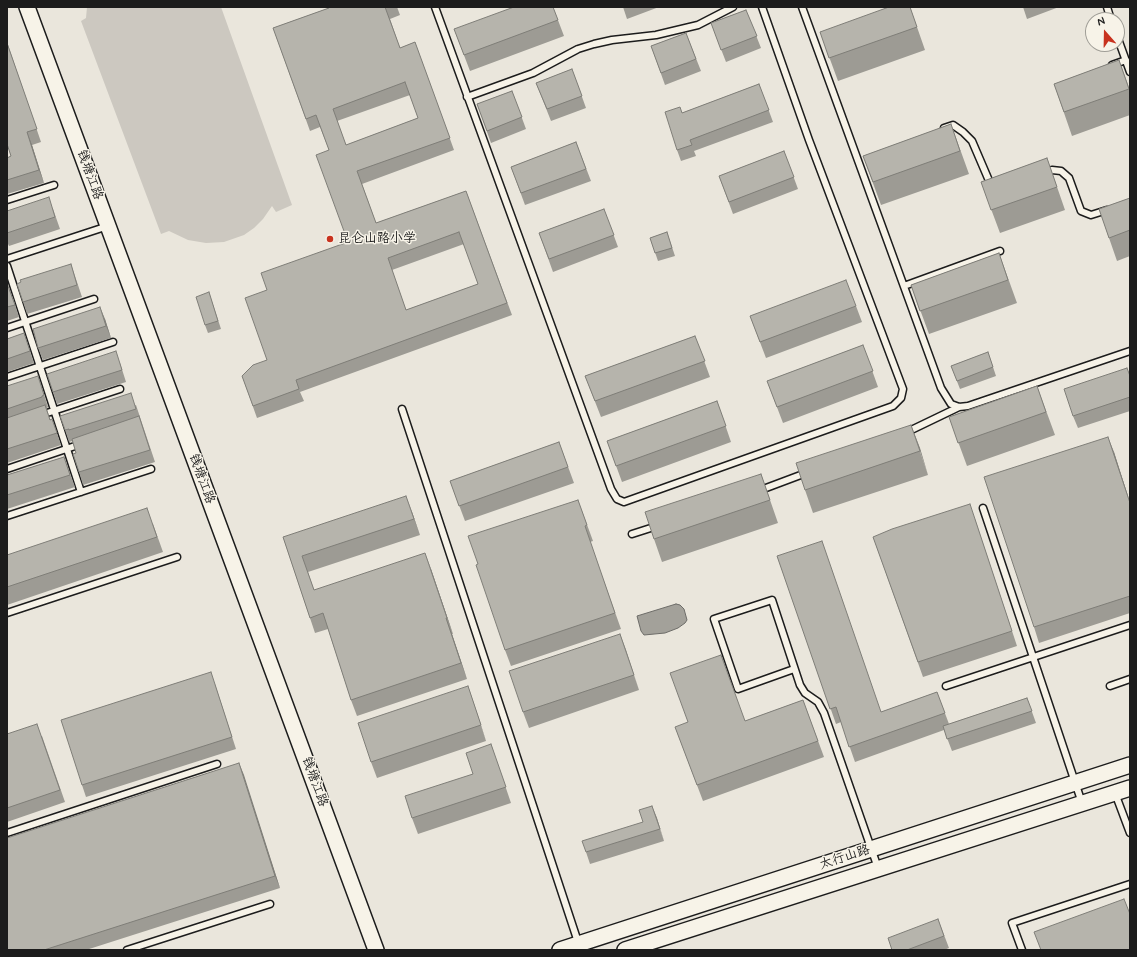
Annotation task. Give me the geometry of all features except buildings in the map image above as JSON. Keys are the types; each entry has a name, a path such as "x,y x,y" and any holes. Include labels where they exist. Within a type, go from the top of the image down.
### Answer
{"street":[{"name":"钱塘江路","path":"27,7 376,950"},
{"name":"太行山路","path":"560,950 580,947 872,849 1130,765"},
{"name":"太行山路","path":"625,950 1130,788"}],"lane":[{"path":"435,7 611,489 616,499 624,502 893,406 901,398 903,389 812,147 762,7"},
{"path":"468,97 533,73 578,49 612,40 656,35 698,25 732,7"},
{"path":"802,7 941,388 951,404 959,407"},
{"path":"812,36 820,33"},
{"path":"1123,52 1130,72"},
{"path":"1104,68 1126,60"},
{"path":"938,130 953,125 963,132 972,141 990,183 997,187 1002,186"},
{"path":"858,159 865,156"},
{"path":"1039,174 1052,170 1061,171 1069,178 1081,211 1091,215 1112,209"},
{"path":"7,200 54,185"},
{"path":"7,259 108,226"},
{"path":"904,286 1000,251"},
{"path":"7,266 81,492"},
{"path":"7,328 94,300"},
{"path":"7,377 113,342"},
{"path":"897,436 919,428 959,407 968,406 1130,351"},
{"path":"34,418 120,389"},
{"path":"402,409 580,947"},
{"path":"7,469 89,442"},
{"path":"7,516 151,469"},
{"path":"755,492 812,471"},
{"path":"983,508 1082,803"},
{"path":"632,534 661,524"},
{"path":"7,613 177,557"},
{"path":"794,669 738,689 714,618 772,600 800,685 805,693 818,702 824,712 879,868"},
{"path":"946,686 1130,625"},
{"path":"1110,686 1130,679"},
{"path":"7,834 217,764"},
{"path":"1115,792 1130,833"},
{"path":"1022,950 1012,923 1130,884"},
{"path":"127,950 270,904"}],"shaded area":[{"path":"87,7 221,7 292,205 276,212 272,206 263,219 254,228 244,235 224,242 206,243 188,240 169,231 161,234 81,21 86,18"},
{"path":"676,604 680,605 684,609 687,620 685,623 678,628 665,633 644,635 641,631 637,616"}],"place":[{"name":"昆仑山路小学","path":"330,239"}]}
